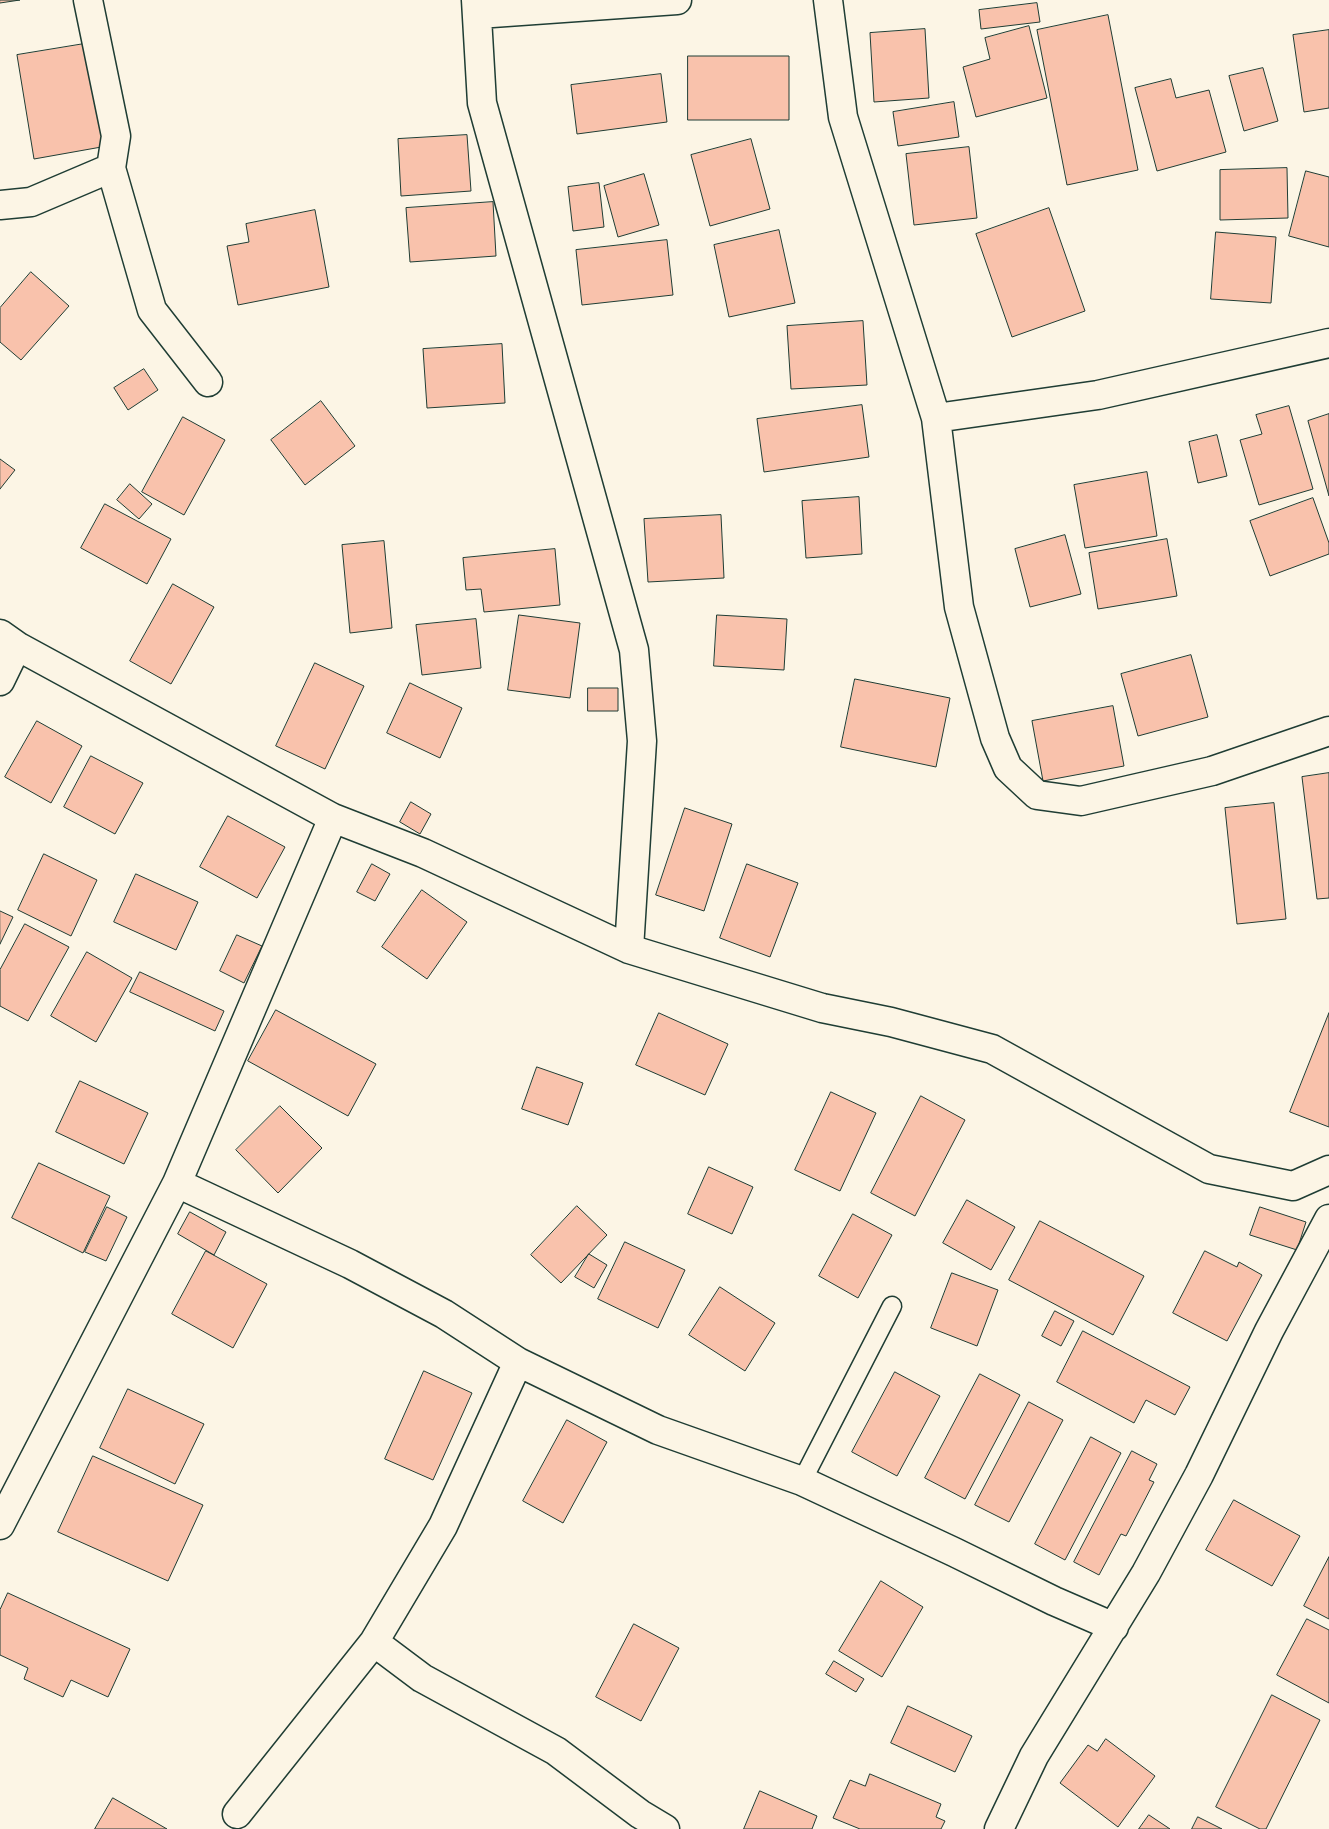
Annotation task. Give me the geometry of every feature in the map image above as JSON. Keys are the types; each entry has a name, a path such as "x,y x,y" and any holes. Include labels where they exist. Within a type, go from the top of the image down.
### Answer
{"street":[{"path":"88,0 116,136 111,168 152,310 208,382"},
{"path":"629,949 642,741 634,650 482,103 477,7 677,0"},
{"path":"828,0 843,117 936,418 959,607 995,738 1008,768 1037,795 1081,801 1212,770 1329,731"},
{"path":"0,205 31,202 111,168"},
{"path":"936,418 1098,395 1329,343"},
{"path":"0,682 9,640 333,818 422,853 629,949 822,1008 891,1022 992,1049 1209,1169 1293,1186 1329,1170"},
{"path":"0,1525 177,1183 333,818"},
{"path":"177,1183 350,1264 444,1314 518,1362 658,1430 802,1482 954,1552 1054,1601 1114,1627"},
{"path":"999,1829 1034,1756 1146,1573 1199,1475 1269,1331 1329,1219"},
{"path":"237,1814 374,1642 442,1526 518,1362"},
{"path":"374,1642 422,1678 556,1751 640,1814 665,1829"}],"lane":[{"path":"802,1482 892,1306"}],"building":[{"path":"0,0 20,0 0,3"},
{"path":"1037,3 1040,22 981,29 979,10"},
{"path":"1108,15 1138,170 1067,185 1037,30"},
{"path":"1029,26 1047,98 976,117 963,67 990,59 985,38"},
{"path":"925,29 929,98 874,102 870,33"},
{"path":"1329,30 1329,108 1304,112 1293,35"},
{"path":"90,43 107,146 34,159 17,55"},
{"path":"688,56 789,56 789,120 688,120"},
{"path":"1263,68 1278,121 1244,131 1229,76"},
{"path":"661,74 667,122 577,134 571,85"},
{"path":"1171,79 1176,98 1209,90 1226,152 1157,171 1135,88"},
{"path":"954,102 959,137 898,146 893,112"},
{"path":"467,135 471,191 401,196 398,139"},
{"path":"751,139 770,209 710,226 691,155"},
{"path":"969,147 977,218 914,225 906,154"},
{"path":"1287,168 1288,218 1220,220 1220,170"},
{"path":"1306,171 1329,177 1329,247 1289,236"},
{"path":"644,174 659,225 618,237 604,186"},
{"path":"599,183 604,227 573,231 568,187"},
{"path":"493,202 496,256 410,262 406,208"},
{"path":"1049,208 1085,311 1012,337 976,234"},
{"path":"315,210 329,287 238,305 227,246 249,242 246,224"},
{"path":"779,230 795,303 729,317 714,245"},
{"path":"1216,232 1276,237 1271,303 1211,299"},
{"path":"667,240 673,295 582,305 576,250"},
{"path":"31,272 69,306 21,360 0,342 0,308"},
{"path":"863,321 867,385 791,389 787,326"},
{"path":"502,344 505,403 427,408 423,349"},
{"path":"144,369 158,390 128,410 114,388"},
{"path":"321,401 355,446 305,485 271,440"},
{"path":"862,405 869,457 764,472 757,419"},
{"path":"1289,406 1313,489 1259,505 1240,440 1262,434 1256,415"},
{"path":"1329,414 1329,496 1308,421"},
{"path":"183,417 225,440 184,515 142,492"},
{"path":"1217,435 1227,476 1198,483 1189,442"},
{"path":"0,459 15,470 0,489"},
{"path":"1147,472 1157,536 1085,548 1074,485"},
{"path":"130,484 152,504 139,519 117,500"},
{"path":"859,497 862,554 806,558 802,501"},
{"path":"1313,498 1329,543 1329,554 1270,576 1250,521"},
{"path":"105,504 171,539 147,584 81,548"},
{"path":"721,515 724,578 648,582 644,519"},
{"path":"1065,535 1081,594 1030,607 1015,549"},
{"path":"1167,539 1177,596 1098,609 1089,553"},
{"path":"384,541 392,628 350,633 342,545"},
{"path":"555,549 560,605 484,612 481,589 466,590 463,558"},
{"path":"173,584 214,607 171,684 130,661"},
{"path":"519,615 580,623 570,698 508,690"},
{"path":"717,615 787,619 784,670 714,666"},
{"path":"476,619 481,668 422,675 416,625"},
{"path":"1191,655 1208,717 1138,736 1121,674"},
{"path":"315,663 364,686 325,769 276,746"},
{"path":"855,679 950,698 936,767 841,747"},
{"path":"410,683 462,708 440,758 387,733"},
{"path":"588,688 618,688 618,711 588,711"},
{"path":"1113,706 1124,766 1043,781 1032,721"},
{"path":"37,721 82,746 51,803 5,777"},
{"path":"91,756 143,783 115,834 64,807"},
{"path":"1329,773 1329,898 1317,899 1302,777"},
{"path":"411,802 431,814 420,834 400,822"},
{"path":"1274,803 1286,919 1237,924 1225,808"},
{"path":"685,808 732,824 704,911 656,895"},
{"path":"228,816 285,847 257,898 200,867"},
{"path":"44,854 97,880 71,936 18,910"},
{"path":"372,864 390,874 375,901 357,892"},
{"path":"747,864 798,883 770,957 720,938"},
{"path":"136,874 198,902 176,950 114,922"},
{"path":"422,890 467,922 427,979 382,947"},
{"path":"0,911 13,917 0,944"},
{"path":"25,924 69,947 28,1021 0,1006 0,970"},
{"path":"237,935 262,946 244,983 220,971"},
{"path":"87,952 132,978 96,1042 51,1016"},
{"path":"140,972 224,1011 215,1031 130,992"},
{"path":"276,1010 376,1064 348,1116 248,1061"},
{"path":"659,1013 728,1044 705,1095 636,1065"},
{"path":"1329,1013 1329,1127 1290,1112"},
{"path":"537,1067 583,1083 568,1125 522,1109"},
{"path":"80,1081 148,1113 124,1164 56,1132"},
{"path":"831,1092 876,1113 840,1191 795,1170"},
{"path":"921,1096 965,1120 915,1216 871,1193"},
{"path":"280,1106 322,1148 278,1193 236,1150"},
{"path":"39,1163 110,1196 83,1253 12,1218"},
{"path":"709,1167 753,1187 732,1234 688,1214"},
{"path":"967,1200 1015,1227 991,1270 943,1243"},
{"path":"577,1206 607,1235 561,1283 531,1255"},
{"path":"107,1207 127,1217 106,1261 85,1252"},
{"path":"1260,1207 1306,1222 1297,1250 1250,1235"},
{"path":"190,1212 226,1232 214,1255 178,1234"},
{"path":"853,1214 892,1235 858,1298 819,1276"},
{"path":"1040,1221 1144,1276 1113,1335 1009,1280"},
{"path":"625,1242 685,1270 658,1328 598,1299"},
{"path":"206,1251 267,1284 233,1348 172,1314"},
{"path":"1205,1251 1237,1267 1239,1262 1262,1275 1227,1341 1173,1313"},
{"path":"589,1254 607,1265 594,1288 575,1277"},
{"path":"952,1273 998,1290 977,1346 931,1328"},
{"path":"720,1287 775,1323 745,1371 689,1335"},
{"path":"1055,1311 1074,1321 1061,1346 1042,1336"},
{"path":"1083,1331 1190,1387 1175,1415 1146,1400 1134,1423 1057,1382"},
{"path":"424,1371 472,1393 433,1480 385,1459"},
{"path":"895,1372 940,1396 897,1476 852,1452"},
{"path":"980,1374 1020,1395 965,1499 925,1478"},
{"path":"128,1389 204,1424 175,1484 100,1448"},
{"path":"1029,1402 1063,1420 1009,1522 975,1505"},
{"path":"567,1420 607,1442 563,1523 523,1501"},
{"path":"1091,1437 1121,1453 1065,1560 1035,1544"},
{"path":"1132,1451 1157,1464 1149,1480 1154,1482 1126,1536 1121,1534 1099,1575 1074,1562"},
{"path":"93,1456 203,1505 168,1581 58,1532"},
{"path":"1234,1500 1300,1536 1272,1586 1206,1550"},
{"path":"1329,1557 1329,1619 1304,1606"},
{"path":"881,1581 923,1607 882,1677 839,1651"},
{"path":"8,1593 130,1649 108,1697 71,1680 63,1697 24,1679 28,1668 0,1655 0,1610"},
{"path":"1307,1619 1329,1630 1329,1703 1277,1675"},
{"path":"634,1624 679,1648 641,1721 596,1697"},
{"path":"834,1661 864,1679 856,1692 826,1674"},
{"path":"1272,1695 1320,1720 1266,1829 1260,1829 1216,1807"},
{"path":"908,1706 972,1736 955,1772 891,1743"},
{"path":"1106,1739 1155,1776 1118,1827 1060,1783 1088,1745 1097,1751"},
{"path":"870,1774 941,1804 936,1817 945,1821 941,1829 860,1829 833,1818 850,1780 865,1786"},
{"path":"760,1791 817,1816 812,1829 744,1829"},
{"path":"113,1798 167,1829 95,1829"},
{"path":"1149,1815 1170,1829 1139,1829"},
{"path":"1198,1817 1222,1829 1192,1829"}]}
